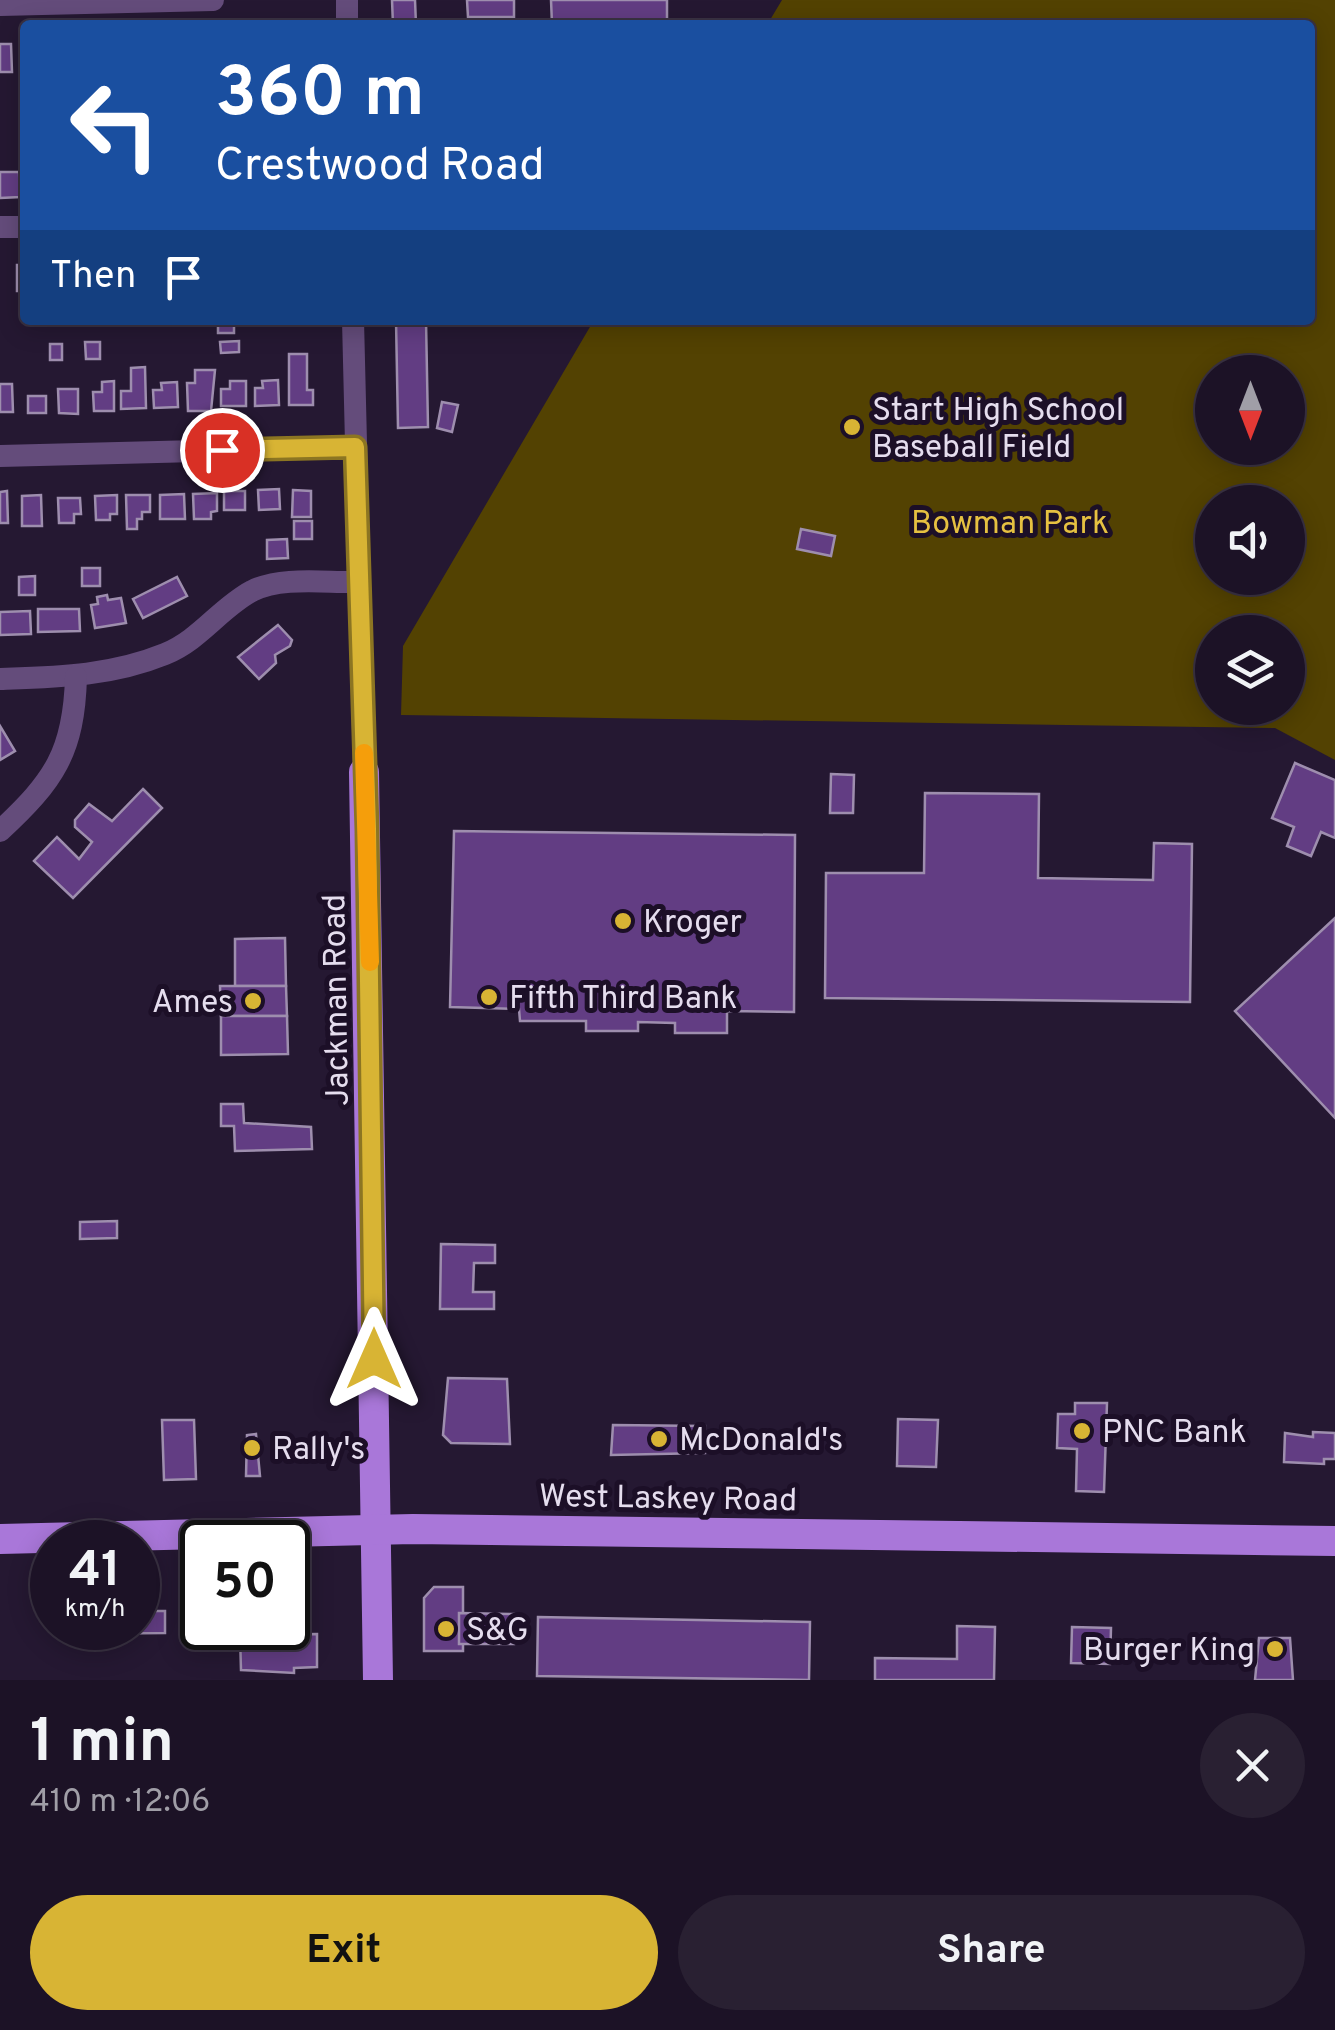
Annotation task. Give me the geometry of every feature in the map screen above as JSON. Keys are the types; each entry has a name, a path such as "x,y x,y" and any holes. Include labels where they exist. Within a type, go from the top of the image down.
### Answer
{"main road":[{"name":"Jackman Road","path":"364,772 378,1680"},
{"name":"West Laskey Road","path":"0,1539 377,1529 1335,1541"}],"street":[{"path":"0,5 213,0"},
{"name":"Jackman Road","path":"353,325 364,772"},
{"path":"0,456 355,447"},
{"path":"0,679 76,677 124,669 170,652 207,630 252,591 282,583 358,582"},
{"path":"0,831 52,777 64,756 72,730 76,677"}],"green space":[{"name":"Bowman Park","path":"782,0 1335,0 1335,760 1275,728 401,715 403,646 591,325 1315,325 1315,20 770,20"}],"building":[{"path":"392,0 415,0 416,20 393,20"},
{"path":"467,0 514,0 514,17 468,17"},
{"path":"551,0 667,0 667,20 552,20"},
{"path":"0,44 11,44 12,72 0,72"},
{"path":"0,172 19,172 20,197 0,198"},
{"path":"17,265 20,265 20,291"},
{"path":"218,325 234,325 234,333 218,333"},
{"path":"396,325 426,325 428,427 398,428"},
{"path":"239,341 239,352 221,353 220,342"},
{"path":"85,342 100,342 100,359 86,359"},
{"path":"50,344 62,344 62,360 50,360"},
{"path":"289,354 307,354 307,390 313,390 313,405 289,405"},
{"path":"145,367 146,408 121,409 121,391 131,391 131,368"},
{"path":"195,370 215,370 211,411 188,411 187,383 195,383"},
{"path":"278,380 279,405 255,406 255,388 263,388 262,381"},
{"path":"114,381 114,411 94,411 93,392 102,392 102,382"},
{"path":"230,381 246,381 246,406 221,406 221,389 230,389"},
{"path":"177,382 178,407 154,408 153,390 162,390 161,383"},
{"path":"0,384 12,384 13,412 0,412"},
{"path":"58,389 78,389 78,414 59,413"},
{"path":"28,396 46,396 46,413 28,413"},
{"path":"442,402 458,405 452,432 437,428"},
{"path":"279,489 280,509 259,510 258,490"},
{"path":"293,490 311,491 311,517 292,517"},
{"path":"7,491 8,523 0,523 0,492"},
{"path":"224,491 245,491 245,510 224,510"},
{"path":"217,493 217,511 211,512 211,519 194,519 193,494"},
{"path":"184,494 185,519 160,519 160,495"},
{"path":"41,495 42,526 22,526 22,496"},
{"path":"117,495 117,514 110,514 110,520 96,520 95,496"},
{"path":"126,495 150,495 150,512 142,512 137,529 127,529"},
{"path":"58,498 80,498 81,514 74,514 74,523 59,523"},
{"path":"294,521 312,521 312,539 294,539"},
{"path":"801,529 835,536 831,556 797,549"},
{"path":"287,539 288,558 267,559 267,540"},
{"path":"82,568 100,568 100,586 82,586"},
{"path":"35,576 35,595 19,595 19,577"},
{"path":"177,577 187,596 143,618 133,599"},
{"path":"107,595 108,600 121,598 126,623 95,628 91,605 98,604 97,597"},
{"path":"38,609 79,609 80,631 38,632"},
{"path":"30,611 31,634 0,635 0,612"},
{"path":"278,625 292,640 290,646 275,655 276,663 259,679 238,657"},
{"path":"0,726 15,751 0,760"},
{"path":"1295,763 1335,780 1335,838 1321,832 1311,856 1287,846 1294,827 1272,818"},
{"path":"831,774 854,775 853,813 830,813"},
{"path":"143,789 162,808 73,898 34,861 57,837 79,859 92,842 75,827 75,820 89,804 112,821"},
{"path":"925,793 1039,794 1038,878 1153,880 1154,843 1192,844 1190,1002 825,998 826,873 924,873"},
{"name":"Kroger","path":"454,831 795,835 794,1012 727,1011 727,1033 675,1033 675,1023 638,1022 638,1031 586,1031 586,1021 520,1021 519,1009 450,1007"},
{"path":"1335,918 1335,1118 1235,1011"},
{"path":"285,938 286,986 235,986 235,939"},
{"name":"Ames","path":"220,986 286,986 287,1016 221,1016"},
{"path":"221,1016 287,1016 288,1054 221,1055"},
{"path":"221,1104 243,1104 244,1123 311,1127 312,1149 235,1151 234,1126 221,1126"},
{"path":"117,1221 117,1238 80,1239 80,1222"},
{"path":"441,1244 495,1245 495,1263 474,1263 473,1292 494,1292 494,1309 440,1309"},
{"path":"448,1378 507,1379 510,1444 451,1443 443,1435"},
{"name":"PNC Bank","path":"1075,1403 1107,1403 1104,1492 1076,1491 1077,1449 1057,1448 1058,1414 1075,1414"},
{"path":"898,1419 938,1420 936,1467 897,1466"},
{"path":"162,1420 194,1420 196,1479 164,1480"},
{"name":"McDonald's","path":"613,1425 705,1426 705,1453 611,1455"},
{"path":"1313,1432 1335,1433 1335,1459 1324,1459 1324,1464 1284,1462 1285,1433 1313,1437"},
{"name":"Rally's","path":"256,1434 260,1476 246,1476 247,1435"},
{"path":"434,1587 463,1587 463,1651 424,1651 424,1598"},
{"path":"160,1611 165,1611 165,1633 160,1633"},
{"path":"459,1613 514,1614 514,1644 459,1644"},
{"path":"538,1617 810,1622 809,1680 537,1676"},
{"path":"957,1626 995,1627 994,1680 875,1680 875,1658 957,1659"},
{"path":"1072,1627 1111,1628 1110,1664 1071,1663"},
{"path":"310,1634 317,1634 317,1667 294,1668 294,1673 241,1670 240,1650 310,1650"},
{"name":"Burger King","path":"1259,1638 1290,1638 1293,1680 1255,1680"}],"slow traffic":[{"path":"364,753 370,962"}],"place":[{"name":"Start High School Baseball Field","path":"852,427"},
{"name":"Kroger","path":"623,921"},
{"name":"Fifth Third Bank","path":"489,997"},
{"name":"Ames","path":"253,1001"},
{"name":"PNC Bank","path":"1082,1431"},
{"name":"McDonald's","path":"659,1439"},
{"name":"Rally's","path":"252,1448"},
{"name":"S&G","path":"446,1629"},
{"name":"Burger King","path":"1275,1649"}],"route":[{"path":"222,450 355,447 372,1069 374,1359"}]}
